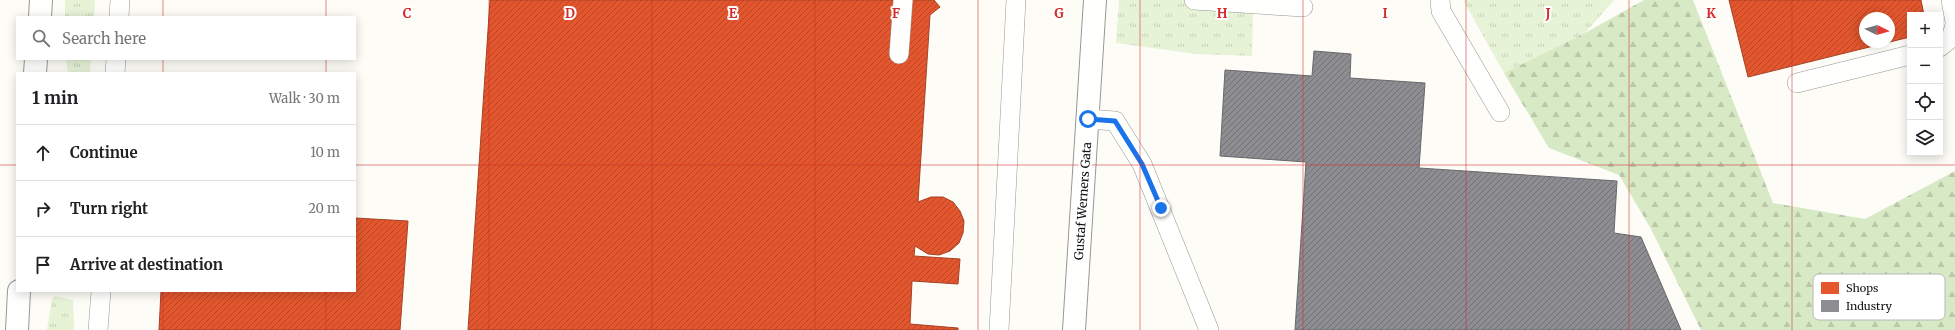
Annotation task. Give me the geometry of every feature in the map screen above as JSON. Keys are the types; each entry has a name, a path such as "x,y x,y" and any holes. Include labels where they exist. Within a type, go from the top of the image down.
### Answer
{"street":[{"path":"40,16 41,0"},
{"name":"Gustaf Werners Gata","path":"1074,330 1095,0"},
{"path":"35,72 36,60"},
{"path":"17,330 19,292"}],"lane":[{"path":"119,16 120,0"},
{"path":"899,54 903,0"},
{"path":"999,330 1016,0"},
{"path":"1194,0 1303,7"},
{"path":"1440,0 1441,11 1500,112"},
{"path":"1943,45 1951,38 1955,24 1951,0"},
{"path":"1797,83 1907,56"},
{"path":"115,72 116,60"},
{"path":"1088,119 1115,121 1142,164 1209,330"},
{"path":"98,330 101,292"}],"green space":[{"path":"65,0 95,0 94,16 65,16"},
{"path":"1119,0 1253,0 1252,56 1196,54 1116,43"},
{"path":"1463,0 1614,0 1585,33 1504,73"},
{"path":"1644,0 1693,0 1773,203 1865,219 1955,171 1955,330 1701,330 1651,229 1619,175 1549,148 1504,73 1585,33"},
{"path":"66,60 91,60 90,72 68,72"},
{"path":"55,296 73,300 74,330 47,330 52,299"}],"building: Shops":[{"path":"490,0 934,0 940,7 930,15 918,202 931,197 943,197 953,202 960,211 964,221 963,233 959,243 950,251 939,255 928,254 915,246 914,256 960,259 958,284 912,281 910,324 958,328 958,330 468,330"},
{"path":"1729,0 1921,0 1923,12 1907,12 1907,38 1895,41 1895,12 1859,12 1859,48 1865,48 1748,77"},
{"path":"356,218 408,221 400,330 159,330 161,292 356,292"}],"building: Industry":[{"path":"1314,51 1351,54 1350,78 1425,83 1419,168 1617,181 1614,233 1641,237 1681,330 1295,330 1306,162 1220,156 1225,70 1312,76"}],"route":[{"path":"1088,119 1115,121 1142,164 1161,208"}]}
